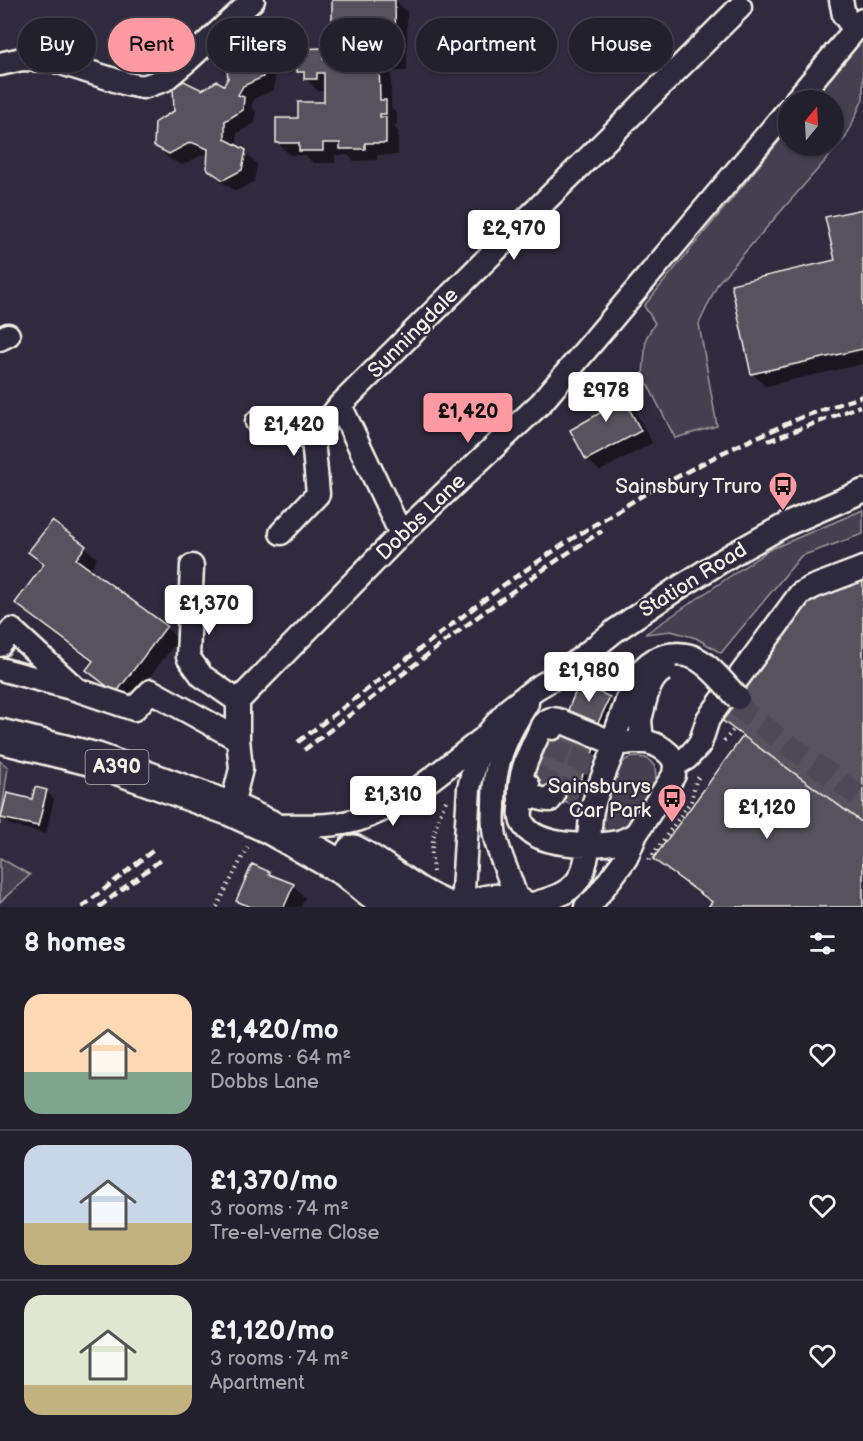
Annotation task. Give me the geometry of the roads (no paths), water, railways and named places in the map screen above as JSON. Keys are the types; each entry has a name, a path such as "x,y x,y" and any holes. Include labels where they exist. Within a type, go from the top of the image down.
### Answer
{"highway":[{"name":"A390","path":"3,743 97,760 231,809 264,824 346,870 392,907"},
{"name":"A390","path":"264,824 319,838 354,853 382,868 425,899 451,907"},
{"path":"473,907 492,901 521,906"}],"street":[{"path":"0,64 21,59 52,60 143,87 164,80 253,0"},
{"path":"804,90 859,25 844,15 841,0"},
{"name":"Sunningdale","path":"313,439 340,405 740,7"},
{"name":"Dobbs Lane","path":"238,701 401,534 541,403 778,122"},
{"path":"340,405 401,534"},
{"path":"257,422 313,439 318,494 280,533"},
{"name":"Station Road","path":"451,907 464,891 469,788 477,756 484,738 509,709 535,689 562,673 616,630 733,554 785,525 863,491"},
{"path":"192,566 188,657 202,676 238,701 241,769 231,809"},
{"path":"675,765 687,758 700,744 708,719 800,594 863,568"},
{"path":"0,645 12,630 78,690"},
{"path":"642,742 633,686 644,668 659,658 678,653 692,656 700,661 735,703"},
{"path":"0,669 78,690 134,709 151,691 238,739"},
{"name":"Station Road","path":"521,906 496,843 493,825 494,791 501,754 515,723 535,689"},
{"path":"581,734 616,732 635,704"},
{"path":"586,907 596,898 626,858 636,834 674,775 675,765 669,755 649,742 581,734 556,718 546,720 521,775 519,789 540,797 522,822 528,830 554,841 587,846 620,842 636,834"},
{"path":"521,906 550,898 573,886 582,872 587,856 593,808 581,734"},
{"path":"264,824 327,824 355,820 379,811 424,785 484,738"}],"tunnel":[{"path":"735,703 749,716 863,799"},
{"path":"540,791 566,734"},
{"path":"564,801 589,744"}],"railway":[{"path":"298,742 505,584 573,538 643,495 724,452 802,417 863,396"},
{"path":"768,441 860,406"},
{"path":"304,750 488,609 602,531"},
{"path":"82,907 155,849"},
{"path":"99,907 163,858"}],"place":[{"name":"Sainsbury Truro","path":"783,512"},
{"name":"Sainsburys Car Park","path":"672,824"}]}
